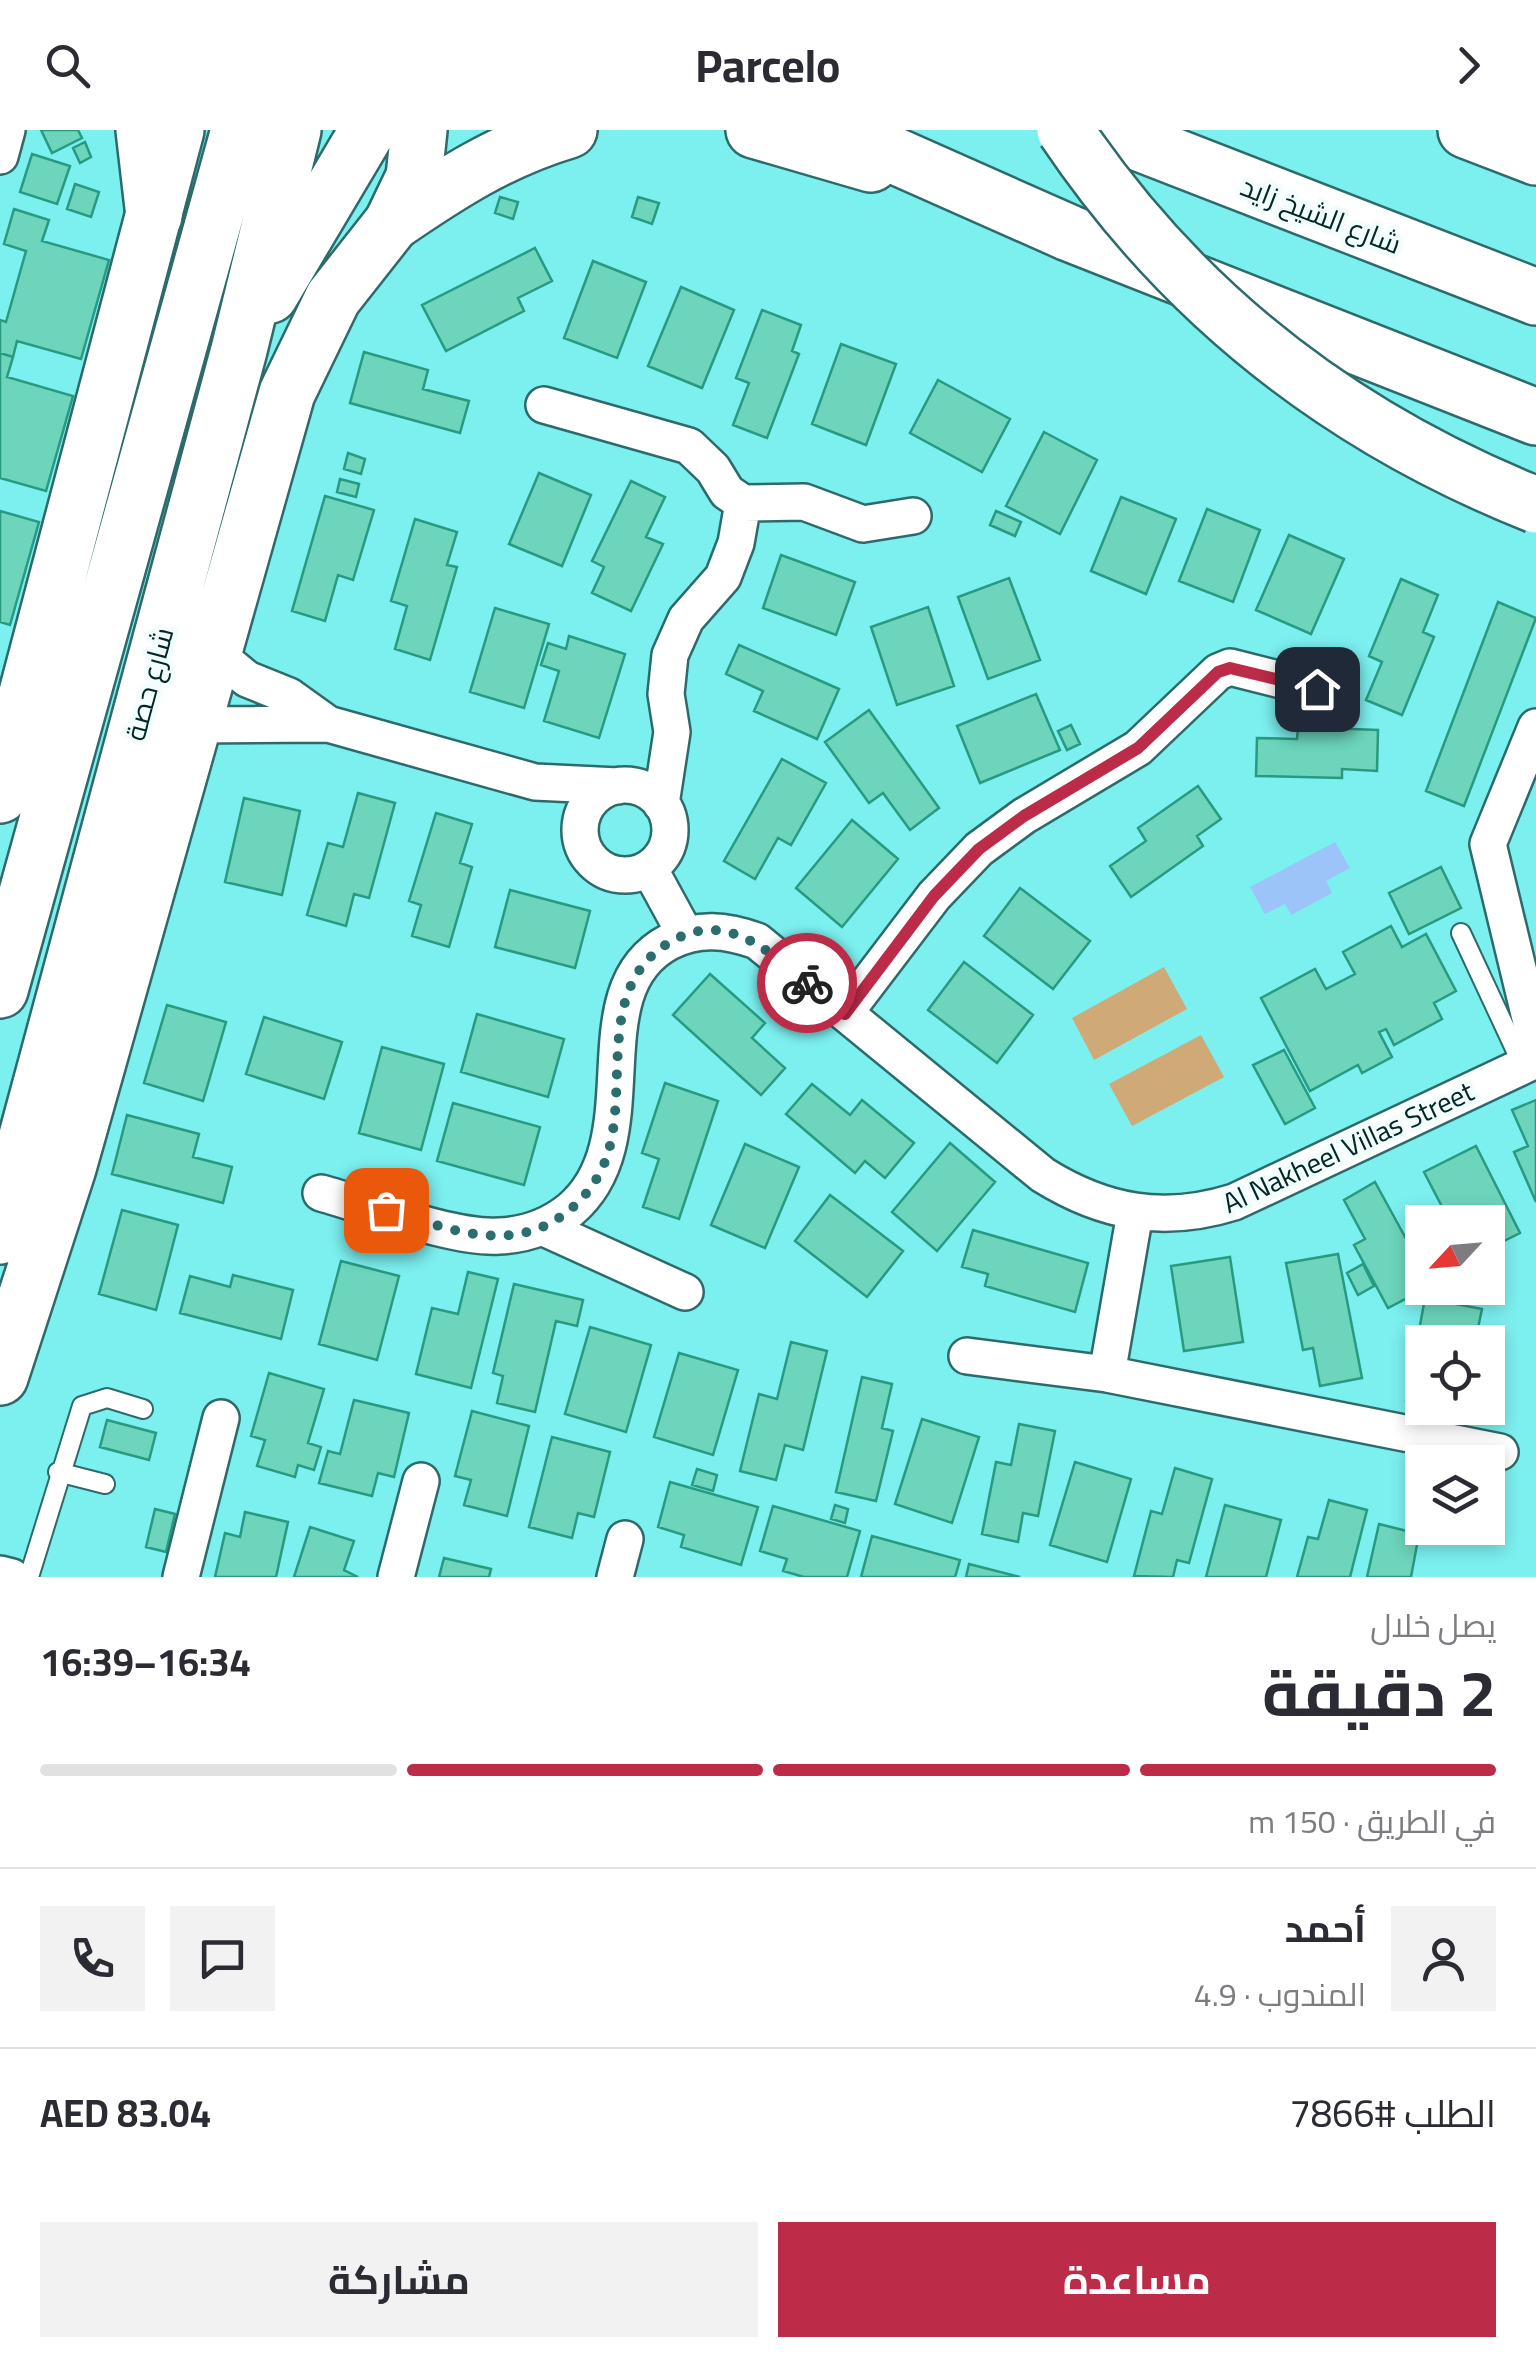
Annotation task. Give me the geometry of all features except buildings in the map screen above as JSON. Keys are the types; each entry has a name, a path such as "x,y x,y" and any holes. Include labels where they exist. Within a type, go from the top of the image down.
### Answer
{"main road":[{"path":"144,130 154,216"},
{"path":"0,794 176,130"},
{"path":"0,990 239,130"},
{"name":"شارع حصة","path":"0,1236 239,350 293,130"},
{"path":"239,350 368,130"},
{"path":"0,1377 68,1168 287,393 307,344 333,298 392,223 414,176 418,130"},
{"path":"392,223 474,167 525,143 569,130"},
{"path":"754,130 974,194"},
{"path":"837,130 974,194 1536,418"},
{"path":"1066,130 1130,220 1212,307 1256,346 1370,424 1458,472 1536,505"},
{"name":"شارع الشيخ زايد","path":"1106,130 1536,297"},
{"path":"1466,130 1536,157"}],"street":[{"path":"0,156 7,130"},
{"path":"544,405 690,446 713,469 727,492 743,503 804,502 863,524 889,524 913,516"},
{"path":"535,782 553,797 600,868 625,875 650,868 660,858 670,831 661,804 666,751 672,732 666,694 670,655 686,619 723,577 736,544 743,503"},
{"path":"214,652 247,679 289,696 328,724"},
{"path":"845,1014 934,896 979,849 1024,816 1138,748 1218,672 1230,668 1317,689"},
{"path":"193,726 328,724 535,782 624,785 651,794 661,804"},
{"path":"1532,1057 1488,844 1536,727"},
{"path":"580,836 583,814 597,795 624,785 666,751"},
{"path":"321,1193 473,1235 520,1234 542,1227 580,1201 606,1161 614,1128 619,1026 632,982 645,962 685,934 650,868"},
{"name":"Al Nakheel Villas Street","path":"685,934 709,930 757,942 1043,1174 1072,1192 1135,1213 1185,1213 1234,1202 1532,1057"},
{"path":"1108,1374 1135,1213"},
{"path":"542,1227 685,1292"},
{"path":"966,1356 1108,1374 1465,1445"},
{"path":"181,1577 222,1418"},
{"path":"396,1577 421,1481"},
{"path":"616,1577 625,1538"},
{"path":"0,1574 11,1577"}],"lane":[{"path":"1461,933 1532,1057"},
{"path":"29,1577 58,1472 82,1406 106,1398 143,1409"},
{"path":"58,1472 105,1484"}],"shaded area":[{"path":"1164,967 1187,1009 1094,1060 1072,1018"},
{"path":"1201,1035 1224,1077 1132,1126 1109,1084"}],"water":[{"path":"1335,842 1350,868 1326,881 1332,893 1291,915 1285,904 1265,914 1250,887"}],"way so far":[{"path":"386,1210 473,1235 496,1236 542,1227 580,1201 606,1161 612,1139 619,1026 632,982 663,945 685,934 709,930 734,933 757,942 807,983"}],"route":[{"path":"807,983 845,1014 934,896 979,849 1024,816 1077,788 1138,748 1218,672 1230,668 1243,670 1317,689"}]}
